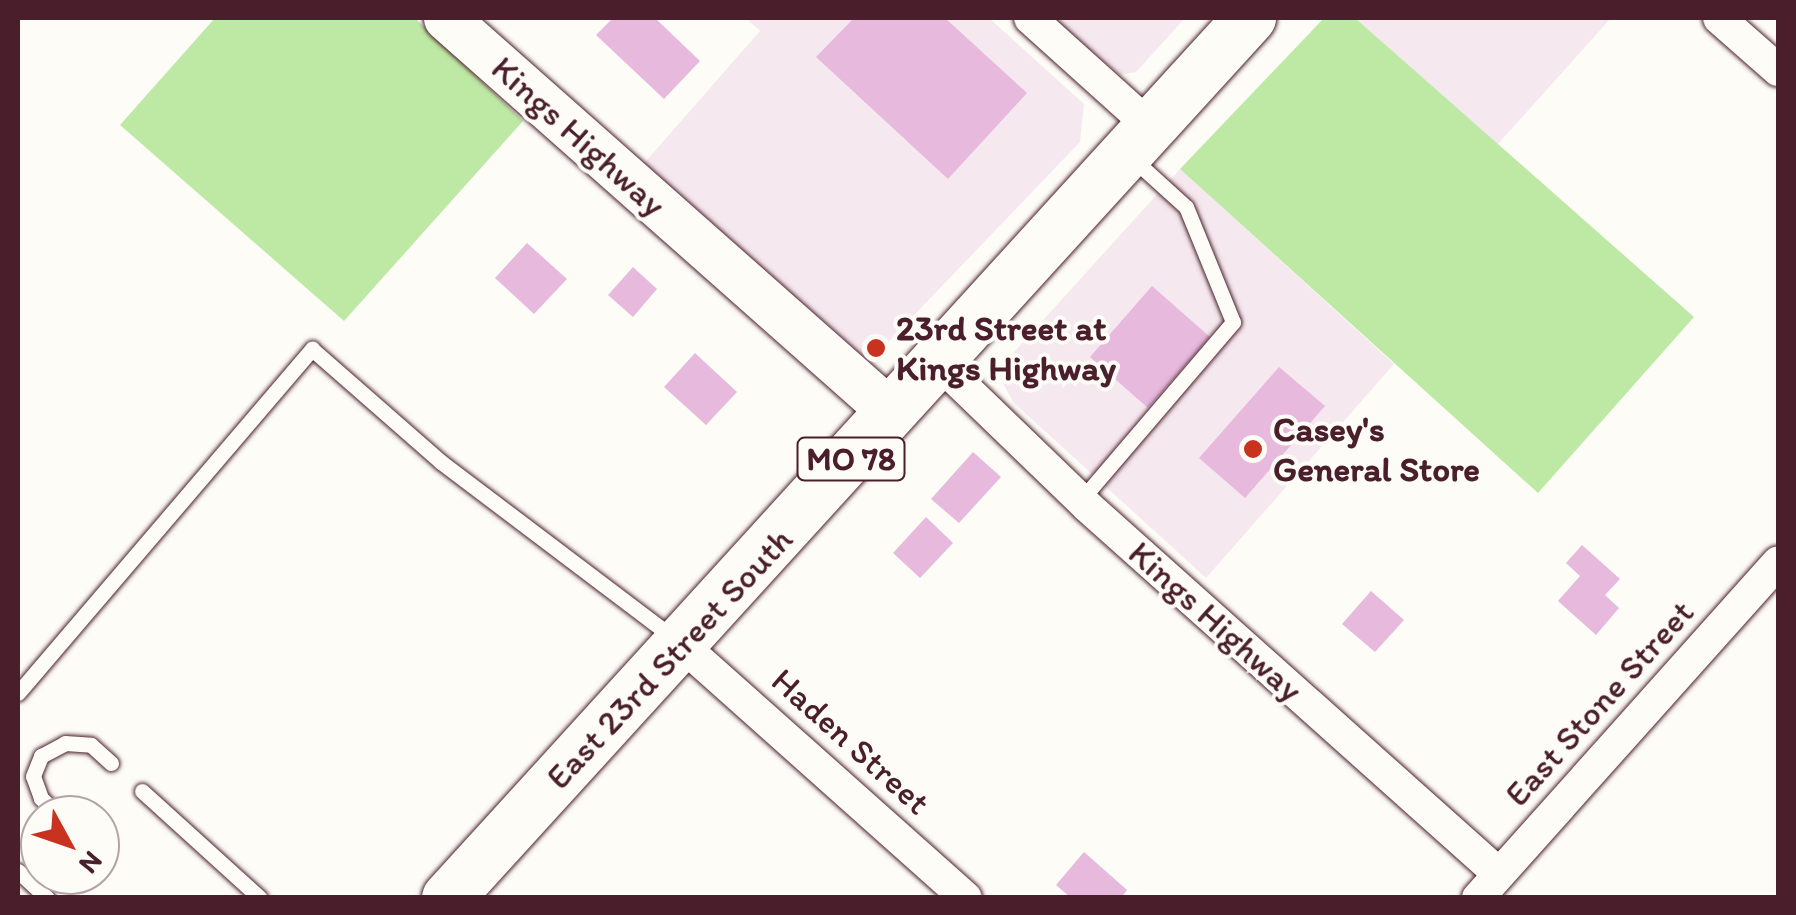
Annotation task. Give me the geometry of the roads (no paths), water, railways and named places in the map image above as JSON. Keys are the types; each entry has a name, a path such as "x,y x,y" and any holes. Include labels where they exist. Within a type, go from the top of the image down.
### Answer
{"main road":[{"name":"East 23rd Street South","path":"448,898 1250,18"}],"street":[{"name":"Kings Highway","path":"446,18 892,413"},
{"path":"1030,18 1139,140"},
{"path":"1720,18 1778,70"},
{"name":"Kings Highway","path":"938,362 1489,886"},
{"name":"East Stone Street","path":"1489,886 1778,562"},
{"name":"Haden Street","path":"682,644 966,898"}],"lane":[{"path":"1080,500 1232,322 1186,207 1139,140"},
{"path":"18,693 312,349 441,462 682,644"},
{"path":"39,795 34,776 40,756 65,743 91,745 111,764"},
{"path":"142,791 260,898"},
{"path":"18,872 47,898"}],"place":[{"name":"23rd Street at Kings Highway","path":"876,348"},
{"name":"Casey's General Store","path":"1253,449"}]}
